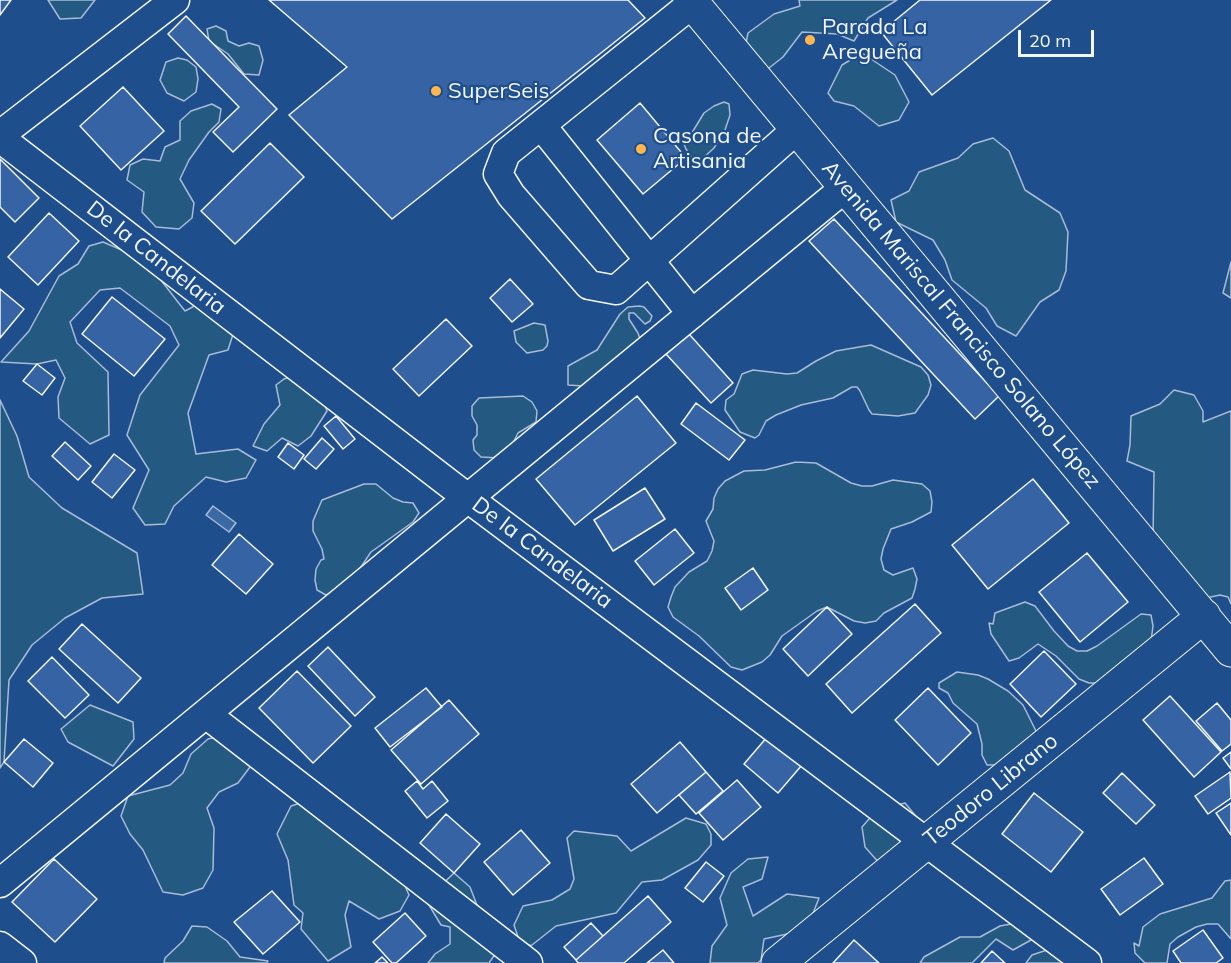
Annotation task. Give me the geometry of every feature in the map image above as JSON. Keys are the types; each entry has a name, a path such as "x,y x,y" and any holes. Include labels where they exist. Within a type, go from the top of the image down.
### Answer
{"main road":[{"name":"Avenida Mariscal Francisco Solano López","path":"692,2 1231,650"},
{"name":"Teodoro Librano","path":"778,963 1204,616"}],"street":[{"path":"0,137 175,0"},
{"path":"692,2 506,153 498,174 511,195 589,285 616,290 797,129"},
{"path":"541,125 692,314"},
{"name":"De la Candelaria","path":"0,137 469,499 1087,963"},
{"path":"0,883 846,187"},
{"path":"206,714 528,963"},
{"path":"0,946 22,963"}],"shaded area":[{"path":"48,0 95,0 81,18 60,19"},
{"path":"799,0 897,0 868,18 854,41 837,34 802,32 783,57 769,68 743,58 748,33 774,14 800,6"},
{"path":"216,26 226,31 228,41 239,46 249,43 259,46 263,60 259,75 244,74 228,54 209,41 207,29"},
{"path":"862,53 895,75 909,102 899,120 879,126 854,106 834,101 828,93 842,65"},
{"path":"178,58 187,60 196,67 198,79 196,92 184,101 167,93 160,80 166,62"},
{"path":"724,102 729,104 730,115 725,130 714,148 702,159 692,158 684,144 686,139 704,113"},
{"path":"212,104 221,109 219,122 189,160 180,179 194,203 192,218 179,229 156,227 142,212 144,192 127,180 130,165 143,159 160,161 165,147 180,140 180,121 191,111"},
{"path":"993,138 1009,151 1025,190 1060,213 1068,232 1066,271 1059,290 1040,302 1016,336 997,326 986,308 952,280 945,260 933,240 896,222 891,200 909,191 919,172 958,158 973,144"},
{"path":"103,242 124,251 160,279 185,311 204,301 235,328 228,350 209,355 188,413 196,454 238,449 256,460 246,478 226,482 206,477 174,506 165,524 145,525 133,508 149,470 127,435 140,395 179,345 170,326 120,288 100,290 70,322 77,343 108,372 109,435 90,444 59,418 58,397 65,378 56,360 37,364 1,362 29,331 59,276 78,264 89,246"},
{"path":"1231,262 1231,298 1223,293"},
{"path":"628,307 644,307 652,316 645,324 634,313 629,313 629,319 640,339 583,386 568,385 568,366 597,350 620,314"},
{"path":"534,323 545,325 547,346 543,350 527,353 516,342 514,331"},
{"path":"871,345 921,367 928,375 931,385 928,395 915,413 898,416 872,414 860,391 857,387 852,387 833,398 801,405 776,415 766,421 755,438 740,432 725,410 726,400 734,394 742,374 753,370 797,373 836,351"},
{"path":"296,375 321,396 327,411 311,436 298,446 282,438 267,451 253,446 264,424 280,405 276,385"},
{"path":"1174,390 1194,395 1203,411 1203,422 1231,411 1231,604 1228,597 1220,595 1192,601 1153,539 1154,472 1127,461 1131,416 1160,404"},
{"path":"523,396 532,402 537,411 536,422 518,433 509,451 500,458 481,457 474,450 473,440 477,435 477,425 472,416 472,406 479,398"},
{"path":"0,400 17,436 29,477 62,508 137,553 143,594 102,598 65,618 32,645 9,680 4,762 0,768"},
{"path":"796,462 816,463 851,483 862,486 872,486 893,480 922,484 930,491 931,512 891,529 881,559 884,570 893,575 913,568 917,579 915,589 912,598 884,613 876,621 865,623 854,621 827,607 817,611 782,636 770,655 762,662 742,670 731,667 699,636 673,617 668,607 671,597 675,587 689,572 707,561 712,551 714,541 706,521 713,509 718,489 725,481 744,471 765,470"},
{"path":"364,484 376,484 393,498 413,503 419,513 413,522 371,552 346,586 326,595 317,590 315,580 316,569 324,559 313,531 313,521 322,500"},
{"path":"213,506 236,523 229,532 206,515"},
{"path":"1025,602 1035,606 1068,646 1077,651 1087,651 1097,646 1141,614 1151,615 1153,626 1150,649 1111,683 1089,683 1079,679 1056,656 1038,644 1019,658 1009,661 991,634 989,623 993,624 995,613"},
{"path":"957,672 978,675 1008,691 1023,705 1038,735 996,765 987,765 982,755 977,724 953,703 948,693 939,688 939,683"},
{"path":"90,705 133,722 134,739 113,766 68,742 61,729"},
{"path":"228,734 246,747 250,767 238,783 219,792 207,808 214,828 213,870 203,888 183,895 163,892 143,850 130,834 121,816 128,796 170,785 183,773 191,754 208,739"},
{"path":"310,800 399,872 409,895 400,911 379,919 349,901 345,915 351,947 328,961 301,929 303,913 294,905 288,860 277,834 291,806"},
{"path":"905,803 924,826 881,865 865,847 862,827 876,811"},
{"path":"686,818 706,824 711,834 711,845 698,860 662,880 642,882 616,913 556,926 532,945 521,946 514,925 523,906 552,900 570,889 574,879 567,838 574,831 617,836 631,851"},
{"path":"768,857 762,879 743,887 753,916 787,894 819,898 812,916 792,933 764,939 761,960 758,963 710,963 712,946 727,925 720,898 731,873 748,859"},
{"path":"454,873 470,887 480,913 500,947 489,963 428,963 435,954 450,944 450,927 441,925 426,900"},
{"path":"1231,880 1231,939 1218,924 1207,924 1196,927 1170,944 1167,963 1145,963 1135,953 1134,943 1139,946 1143,927 1160,914 1212,898 1225,881"},
{"path":"1022,922 1034,925 1031,940 1013,950 996,939 972,963 920,963 924,957 960,937 980,937 1000,926"},
{"path":"192,926 207,927 227,941 240,957 268,961 267,963 164,963 165,958 183,941"},
{"path":"1047,950 1086,963 1026,963 1032,955"}],"building":[{"path":"0,0 11,0 0,15"},
{"name":"SuperSeis","path":"269,0 628,0 645,18 392,219 289,115 347,67"},
{"path":"920,0 1051,0 932,95 881,32"},
{"path":"186,16 277,109 233,152 213,132 239,107 168,34"},
{"path":"123,87 164,131 121,170 80,126"},
{"name":"Casona de Artisania","path":"640,103 686,158 643,194 597,140"},
{"path":"270,143 304,177 235,244 201,211"},
{"path":"0,159 39,198 15,222 0,207"},
{"path":"49,213 79,241 38,285 8,257"},
{"path":"834,219 999,396 975,419 809,241"},
{"path":"510,279 533,304 512,322 490,298"},
{"path":"0,289 24,309 0,338"},
{"path":"112,297 165,339 134,376 82,334"},
{"path":"446,319 472,346 419,396 393,369"},
{"path":"689,334 733,383 711,403 666,354"},
{"path":"37,364 55,378 42,395 23,381"},
{"path":"637,396 676,443 575,525 536,479"},
{"path":"696,403 745,440 729,460 681,424"},
{"path":"336,416 355,439 343,449 324,426"},
{"path":"322,438 334,449 316,469 304,459"},
{"path":"65,442 91,466 78,480 52,456"},
{"path":"288,443 304,455 294,469 278,457"},
{"path":"114,454 135,470 112,498 92,482"},
{"path":"1033,479 1069,523 988,589 952,545"},
{"path":"645,488 665,519 613,551 594,520"},
{"path":"675,529 694,553 654,585 635,561"},
{"path":"239,534 273,564 246,594 212,565"},
{"path":"1087,553 1128,602 1080,642 1039,592"},
{"path":"753,568 768,590 741,610 725,588"},
{"path":"915,604 941,633 852,713 826,684"},
{"path":"827,607 852,634 808,676 783,649"},
{"path":"82,624 141,678 118,703 59,649"},
{"path":"328,647 375,697 355,716 308,666"},
{"path":"1044,651 1076,684 1041,717 1010,684"},
{"path":"52,657 89,695 65,718 28,681"},
{"path":"297,671 351,726 313,763 259,708"},
{"path":"426,688 442,707 390,747 375,728"},
{"path":"928,688 971,733 938,765 895,720"},
{"path":"1170,696 1221,752 1194,777 1143,720"},
{"path":"449,700 479,734 421,784 391,750"},
{"path":"1217,703 1231,720 1231,744 1222,751 1196,721"},
{"path":"768,736 802,765 778,793 744,764"},
{"path":"24,739 53,763 33,787 4,762"},
{"path":"680,742 706,772 657,813 631,784"},
{"path":"1231,752 1231,769 1223,758"},
{"path":"706,772 723,791 696,814 679,795"},
{"path":"1230,772 1231,798 1208,814 1195,796"},
{"path":"1122,773 1155,805 1136,824 1103,793"},
{"path":"737,780 761,807 723,840 699,813"},
{"path":"417,781 423,789 432,781 448,801 427,818 405,791"},
{"path":"1034,793 1083,832 1051,872 1002,834"},
{"path":"1231,803 1231,835 1216,813"},
{"path":"446,814 480,844 454,873 420,843"},
{"path":"521,830 550,863 513,895 484,862"},
{"path":"1144,858 1163,884 1120,915 1101,889"},
{"path":"54,859 97,899 55,942 12,902"},
{"path":"706,862 724,876 703,902 685,888"},
{"path":"272,891 300,922 263,954 234,922"},
{"path":"648,896 671,922 624,963 578,963 576,960"},
{"path":"405,913 426,936 396,963 392,963 373,942"},
{"path":"591,923 603,936 576,960 564,947"},
{"path":"1203,930 1223,958 1216,963 1181,963 1173,951"},
{"path":"854,940 879,963 833,963"},
{"path":"663,950 674,963 647,963"},
{"path":"992,951 1005,963 981,963"},
{"path":"382,957 388,963 375,963"}],"place":[{"name":"Parada La Aregueña","path":"810,40"},
{"name":"SuperSeis","path":"436,91"},
{"name":"Casona de Artisania","path":"641,149"}]}
